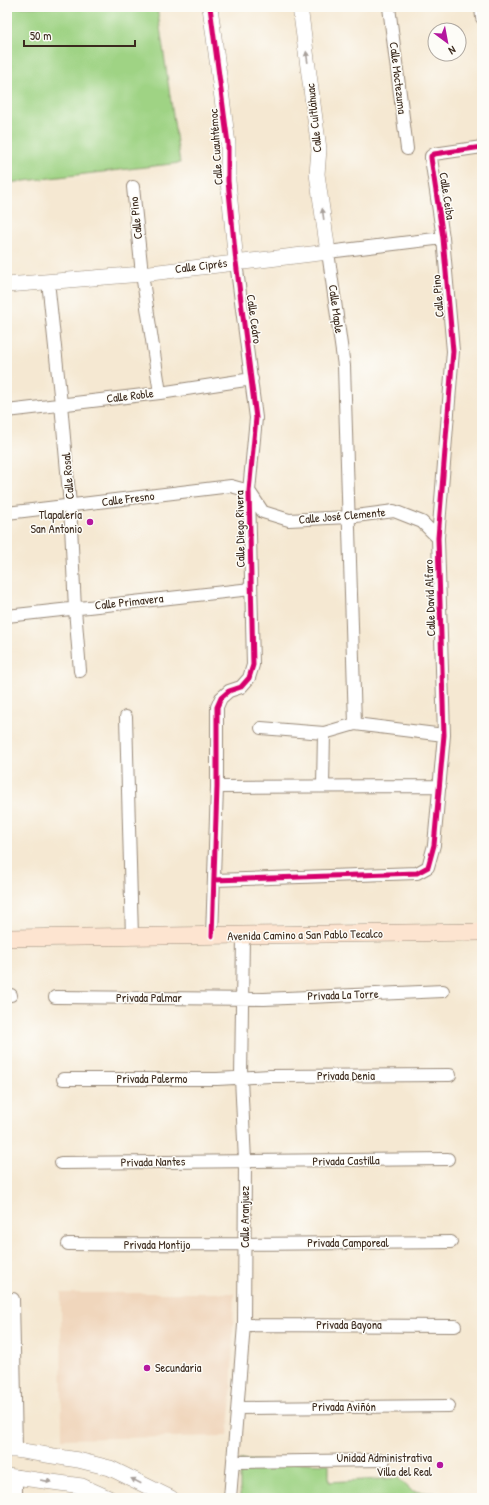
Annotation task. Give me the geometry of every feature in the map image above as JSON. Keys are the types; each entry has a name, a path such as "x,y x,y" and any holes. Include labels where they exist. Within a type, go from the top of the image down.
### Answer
{"main road":[{"name":"Avenida Camino a San Pablo Tecalco","path":"7,938 482,932"}],"street":[{"name":"Calle Cuauhtémoc","path":"210,7 228,144 228,180 236,262"},
{"name":"Calle Cuitláhuac","path":"300,7 319,149 317,174 328,252"},
{"name":"Calle Moctezuma","path":"389,7 407,149"},
{"path":"480,7 482,18"},
{"name":"Calle Ceiba","path":"443,238 431,156 482,147"},
{"name":"Calle Pino","path":"133,187 142,274 160,393"},
{"name":"Calle Ciprés","path":"7,284 142,274 443,238"},
{"name":"Calle Pino","path":"443,238 453,351"},
{"name":"Calle Maple","path":"328,252 344,366 355,724"},
{"name":"Calle Cedro","path":"236,262 252,379"},
{"name":"Calle Rosal","path":"48,281 70,506 75,609 80,671"},
{"name":"Calle David Alfaro","path":"214,880 417,873 428,867 434,845 444,735 438,538 453,351"},
{"name":"Calle Roble","path":"7,411 160,393 252,379"},
{"name":"Calle Diego Rivera","path":"217,787 217,707 221,698 229,691 240,686 249,678 252,665 249,491 256,418 252,379"},
{"name":"Calle Fresno","path":"7,513 231,486 249,491"},
{"name":"Calle José Clemente","path":"249,491 263,512 289,520 348,517 394,511 422,522 438,538"},
{"name":"Calle Primavera","path":"7,616 251,589"},
{"path":"126,717 132,937"},
{"path":"261,728 324,733 355,724 444,735"},
{"path":"323,786 324,733"},
{"path":"212,936 217,787 440,786"},
{"name":"Calle Aranjuez","path":"230,1498 244,1325 246,1244 242,1078 243,936"},
{"name":"Privada La Torre","path":"243,998 264,999 443,991"},
{"name":"Privada Palmar","path":"55,997 243,998"},
{"name":"Privada Denia","path":"242,1078 270,1076 450,1075"},
{"name":"Privada Palermo","path":"63,1079 242,1078"},
{"name":"Privada Castilla","path":"245,1161 448,1159"},
{"name":"Privada Nantes","path":"61,1163 245,1161"},
{"name":"Privada Camporeal","path":"246,1244 451,1242"},
{"name":"Privada Montijo","path":"68,1244 246,1244"},
{"path":"13,1300 12,1450 78,1460 110,1468 171,1498"},
{"name":"Privada Bayona","path":"244,1325 455,1326"},
{"name":"Privada Aviñón","path":"238,1408 449,1406"},
{"path":"234,1462 384,1460"},
{"path":"16,1498 11,1476 82,1486 109,1498"}],"shaded area":[{"name":"Secundaria","path":"61,1293 234,1293 231,1407 228,1436 62,1439"}],"green space":[{"path":"7,7 157,7 180,163 7,183"},
{"path":"240,1460 329,1464 329,1482 398,1478 412,1491 443,1494 443,1498 240,1498"}],"cycle path":[{"path":"210,7 228,144 228,181 236,262 256,418 249,491 253,665 249,678 241,687 229,691 221,698 217,707 217,787 212,936"},
{"path":"214,880 417,873 428,867 434,845 444,735 438,538 453,351 443,238 431,156 434,154 482,147"}],"place":[{"name":"Tlapalería San Antonio","path":"90,522"},
{"name":"Secundaria","path":"147,1368"},
{"name":"Unidad Administrativa Villa del Real","path":"440,1465"}]}
